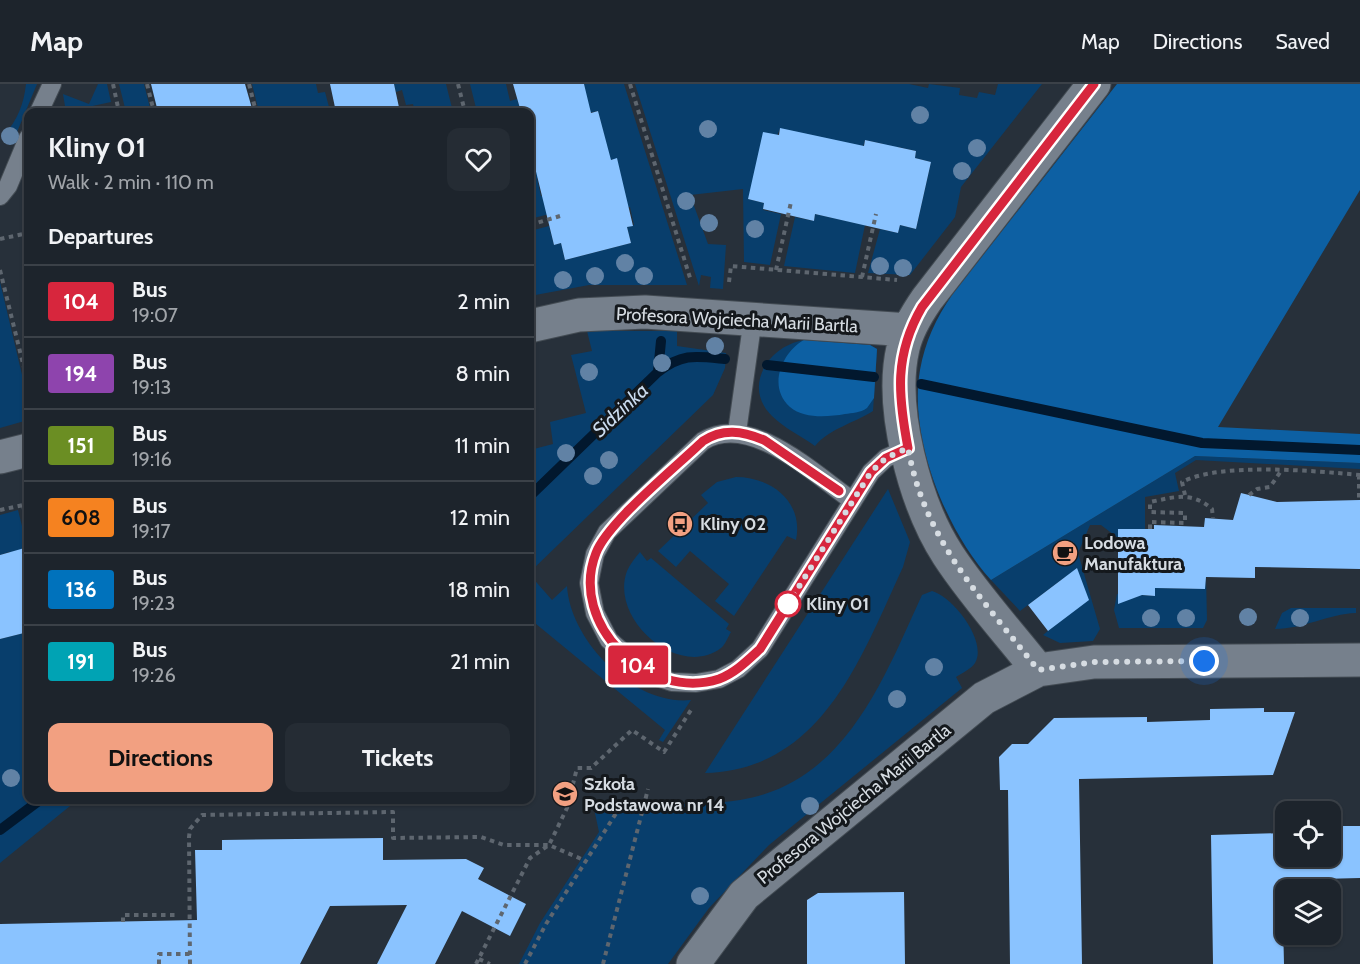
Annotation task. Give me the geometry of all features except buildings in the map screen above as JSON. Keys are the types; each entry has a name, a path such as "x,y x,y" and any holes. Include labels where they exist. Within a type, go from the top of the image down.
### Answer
{"street":[{"path":"1038,670 947,554 924,505 908,448 902,413 901,357 909,330 927,300 1094,84"},
{"name":"Profesora Wojciecha Marii Bartla","path":"534,325 596,313 692,314 909,330"},
{"path":"0,457 24,451"},
{"name":"Profesora Wojciecha Marii Bartla","path":"693,964 744,895 984,699 1038,670 1094,662 1360,660"}],"lane":[{"path":"41,108 52,84"},
{"path":"0,196 8,186 24,148"},
{"path":"738,432 753,318"},
{"path":"853,501 764,440 738,432 714,434 703,441 607,532 596,554 590,583 595,613 609,640 648,674 672,682 696,683 719,679 738,669 760,649 879,462 908,448"}],"path":[{"path":"113,84 118,108"},
{"path":"147,84 153,108"},
{"path":"249,84 255,108"},
{"path":"458,84 464,108"},
{"path":"630,84 694,291 692,314"},
{"path":"776,270 791,202"},
{"path":"862,277 876,214"},
{"path":"534,224 560,216"},
{"path":"0,239 24,234"},
{"path":"729,286 731,267 898,280"},
{"path":"0,270 24,368"},
{"path":"1250,495 1257,489 1270,487 1281,471"},
{"path":"1185,495 1182,482 1209,472 1281,471 1359,475 1359,500"},
{"path":"1150,529 1150,502 1185,495 1212,509 1213,518"},
{"path":"0,510 23,505 24,510"},
{"path":"1150,512 1185,513 1185,523 1150,522"},
{"path":"476,964 530,858 549,845 567,808 577,768 591,768 632,730 664,752 697,702"},
{"path":"603,964 648,789"},
{"path":"525,964 620,807 644,807"},
{"path":"190,964 189,837 190,829 202,816 393,812 393,838 481,837 504,845 549,845 586,861"},
{"path":"123,922 123,915 178,915"},
{"path":"159,964 159,954 190,954"},
{"path":"479,959 490,964"}],"shaded area":[{"path":"26,84 37,84 27,108 24,108 24,115 12,144 4,135 13,124 24,98"},
{"path":"98,84 107,84 111,102 83,108 70,108 65,106 63,94 89,104"},
{"path":"119,84 144,84 150,108 125,108"},
{"path":"252,84 316,84 318,93 325,92 329,107 335,108 258,108"},
{"path":"394,84 446,84 452,108 414,108 413,104 406,105 402,90 396,92"},
{"path":"470,84 506,84 510,101 517,99 520,108 476,108"},
{"path":"584,84 624,84 687,285 589,285 534,295 534,230 549,226 554,245 561,243 565,260 631,243 627,227 634,225 630,207 619,209 615,179 621,177 617,159 610,160 598,111 588,113"},
{"path":"635,84 909,84 928,88 929,84 960,88 959,95 977,98 979,92 995,95 998,84 1042,84 961,187 955,217 910,275 868,273 880,229 898,233 900,225 916,229 931,162 915,158 916,151 898,147 881,154 883,144 865,140 863,147 780,129 748,199 764,203 763,210 781,214 770,265 744,262 743,189 690,195 708,244 726,245 723,289 710,288 711,277 701,275 699,286"},
{"path":"1117,84 1360,84 1360,190 1218,427 1360,434 1360,463 1195,456 991,580 959,536 934,482 925,453 920,424 918,396 922,360 932,331 952,295"},
{"path":"540,161 544,177 537,178 541,196 549,195 553,213 534,218 534,162"},
{"path":"815,214 865,225 855,273 784,266 795,217 814,221"},
{"path":"0,282 24,383 24,421 0,428"},
{"path":"587,331 677,331 677,346 726,353 725,368 713,395 534,568 534,449 553,444 550,422 586,413 571,355 592,351"},
{"path":"804,340 870,345 877,349 873,411 834,431 815,446 772,416 763,405 759,393 759,381 770,359 780,350"},
{"path":"804,340 870,345 877,349 874,398 867,408 862,411 824,416 802,414 790,407 779,390 780,371 789,353"},
{"path":"1195,456 1360,463 1360,469 1196,460 1175,473 1179,491 1145,497 1145,529 1119,529 1118,538 1101,525 1090,525 1078,553 1100,629 1093,641 1060,643 1043,635 1084,601 1065,577 1020,611 991,580"},
{"path":"736,477 761,482 782,494 790,503 797,526 796,540 787,536 734,616 715,601 729,584 690,551 676,567 658,551 708,503 701,495 717,482"},
{"path":"888,489 910,542 903,567 871,636 833,702 809,730 780,752 746,767 705,773"},
{"path":"18,510 24,534 22,539 24,555 9,552 0,555 0,515"},
{"path":"640,552 647,561 651,558 729,624 726,629 731,632 721,648 704,656 686,656 668,650 652,640 638,625 628,608 624,589 627,571"},
{"path":"1206,577 1207,620 1203,628 1119,628 1114,610 1117,594 1134,598 1140,595 1155,596 1155,588 1205,589"},
{"path":"534,580 552,600 567,586 571,607 579,627 608,666 627,681 648,692 669,699 691,700 663,742 659,740 665,730 534,622"},
{"path":"932,591 949,601 958,610 977,643 978,654 975,663 956,677 962,688 769,845 709,908 668,964 519,964 540,923 599,832 593,804 685,804 740,800 776,790 807,773 833,750 856,723 875,693 922,595"},
{"path":"1291,608 1356,608 1356,613 1335,616 1296,627 1275,629 1282,613"},
{"path":"24,633 24,804 75,804 0,863 0,639"}],"waterway":[{"path":"658,372 661,341"},
{"name":"Sidzinka","path":"534,492 658,372 675,362 690,357 725,359"},
{"path":"767,365 874,377"},
{"path":"921,384 1202,443 1360,450"},
{"name":"Sidzinka","path":"0,830 35,804"}],"bus line":[{"name":"104","path":"839,491 764,440 751,435 728,431 714,434 703,441 607,532 596,554 590,583 595,613 609,640 648,674 672,682 696,683 719,679 738,669 760,649 871,472 879,462 908,448 900,375 905,339 913,322 922,307 1094,84"}],"place":[{"name":"Kliny 02","path":"680,524"},
{"name":"Lodowa Manufaktura","path":"1065,553"},
{"name":"Kliny 01","path":"788,604"},
{"name":"Szkoła Podstawowa nr 14","path":"565,794"}],"route":[{"path":"788,604 871,472 879,462 908,448 917,486 947,554 1038,670 1094,662 1204,661"}]}
